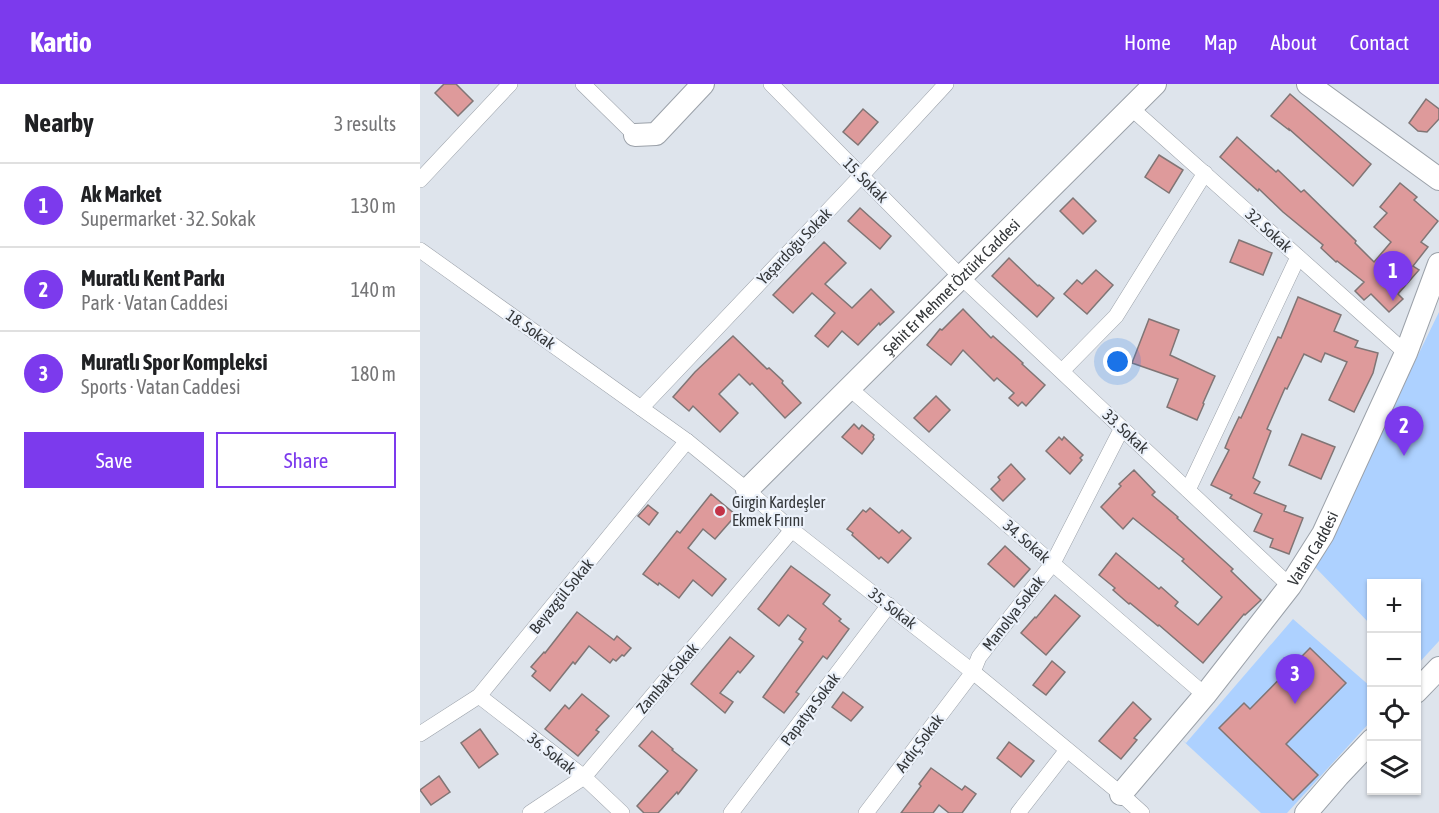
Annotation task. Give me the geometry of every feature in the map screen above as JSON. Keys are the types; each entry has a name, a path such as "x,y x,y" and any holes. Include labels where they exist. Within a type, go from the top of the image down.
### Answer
{"street":[{"path":"420,180 510,84"},
{"path":"583,84 635,135 656,134 703,84"},
{"name":"15. Sokak","path":"771,84 961,277"},
{"name":"Yaşardoğu Sokak","path":"641,408 946,84"},
{"name":"Şehit Er Mehmet Öztürk Caddesi","path":"747,490 1155,84"},
{"path":"1308,84 1439,179"},
{"name":"32. Sokak","path":"1131,108 1406,353"},
{"path":"1062,371 1116,316 1204,173"},
{"name":"18. Sokak","path":"420,250 641,408"},
{"path":"1188,490 1298,257"},
{"name":"Vatan Caddesi","path":"1120,794 1205,695 1290,586 1323,534 1406,353 1439,264"},
{"name":"33. Sokak","path":"961,277 1290,586"},
{"name":"34. Sokak","path":"849,388 1205,695"},
{"name":"35. Sokak","path":"641,408 687,441 792,530 973,672 1142,813"},
{"name":"Manolya Sokak","path":"973,672 979,657 1053,563 1122,428"},
{"name":"Beyazgül Sokak","path":"420,734 479,696 687,441"},
{"name":"Zambak Sokak","path":"530,813 584,777 792,530"},
{"name":"Papatya Sokak","path":"731,813 889,605"},
{"path":"1421,687 1439,668"},
{"name":"Ardıç Sokak","path":"866,813 973,672"},
{"name":"36. Sokak","path":"479,696 584,777 622,813"},
{"path":"1306,813 1370,741"},
{"path":"1018,813 1067,750"}],"shaded area":[{"path":"1439,312 1439,641 1421,661 1421,579 1367,579 1367,621 1315,567"},
{"path":"1293,619 1367,684 1367,725 1287,813 1261,813 1180,738 1186,743"}],"building":[{"path":"444,84 456,84 473,101 458,116 435,93"},
{"path":"1290,94 1371,164 1353,186 1271,116"},
{"path":"1426,99 1439,109 1439,119 1427,132 1418,131 1409,123"},
{"path":"863,109 878,122 858,145 843,132"},
{"path":"1237,137 1301,192 1304,190 1374,262 1391,242 1374,227 1387,213 1380,207 1400,183 1417,197 1414,200 1438,221 1421,242 1428,247 1413,266 1419,270 1398,294 1403,299 1389,312 1371,294 1364,300 1355,291 1364,282 1336,262 1321,248 1323,245 1220,157"},
{"path":"1159,155 1183,170 1169,193 1145,177"},
{"path":"1073,198 1096,221 1083,234 1060,211"},
{"path":"860,208 891,236 880,249 848,221"},
{"path":"1239,240 1272,253 1263,275 1230,262"},
{"path":"824,242 846,263 825,284 852,308 871,289 894,312 880,325 879,323 858,345 842,331 828,347 815,336 835,313 812,293 793,313 773,295"},
{"path":"1009,258 1054,298 1037,317 992,276"},
{"path":"1096,270 1113,285 1087,314 1064,294 1077,280 1082,284"},
{"path":"1298,297 1341,315 1334,331 1358,341 1355,347 1378,353 1373,373 1354,412 1329,400 1347,362 1325,353 1321,362 1304,354 1287,389 1285,388 1267,429 1271,431 1253,478 1260,482 1254,493 1286,506 1284,511 1303,518 1289,554 1270,547 1273,539 1254,531 1262,514 1230,498 1232,495 1211,485 1229,450 1225,448 1229,438 1239,417 1241,418 1278,337 1281,338"},
{"path":"963,309 991,338 993,336 1045,385 1026,406 1022,402 1018,406 1009,398 1014,393 997,378 994,381 963,350 951,365 927,345 940,329 942,330"},
{"path":"1149,319 1179,330 1170,355 1215,376 1197,420 1167,407 1178,379 1132,363"},
{"path":"733,336 783,381 782,383 801,403 785,418 752,383 750,385 739,374 719,394 738,413 720,432 693,406 689,411 673,397 695,372"},
{"path":"936,396 950,410 929,432 914,418"},
{"path":"854,424 859,429 862,425 874,435 874,439 862,454 842,437"},
{"path":"1302,434 1335,447 1321,479 1289,465"},
{"path":"1059,437 1062,440 1064,437 1083,455 1080,458 1082,460 1070,474 1046,451"},
{"path":"1011,464 1025,479 1003,501 991,489 1000,480 998,477"},
{"path":"1134,470 1155,492 1152,495 1233,569 1231,571 1261,600 1244,614 1203,663 1159,625 1129,604 1099,575 1116,553 1159,589 1161,587 1178,602 1175,606 1198,625 1222,597 1182,561 1184,559 1133,518 1123,529 1101,507 1121,486 1119,484"},
{"path":"711,494 736,515 715,539 703,529 688,548 726,579 712,596 693,580 679,598 643,574 677,531 680,533"},
{"path":"648,505 658,513 649,525 638,516"},
{"path":"870,508 899,533 902,530 911,538 888,563 881,557 879,559 847,529 863,510 866,512"},
{"path":"1005,546 1030,569 1014,587 988,564"},
{"path":"791,566 830,595 823,604 849,629 827,659 823,656 796,692 799,694 784,713 763,697 803,642 799,639 806,629 788,615 779,626 758,609"},
{"path":"1055,595 1080,616 1046,655 1021,633"},
{"path":"577,612 614,640 617,636 631,648 624,656 622,655 616,661 613,659 610,663 589,646 550,691 532,676 536,671 531,667"},
{"path":"730,637 754,656 720,693 733,702 725,713 691,684"},
{"path":"1310,648 1346,683 1286,744 1318,775 1293,800 1219,728 1244,703 1250,709"},
{"path":"1052,661 1065,672 1046,695 1033,685"},
{"path":"843,692 863,707 851,721 832,707"},
{"path":"582,694 609,716 596,730 599,732 578,756 545,729 565,705 569,709"},
{"path":"1133,702 1151,719 1134,738 1137,740 1121,759 1099,741"},
{"path":"480,729 498,754 479,768 461,743"},
{"path":"652,731 697,770 678,794 677,792 658,813 644,813 637,806 668,771 639,746"},
{"path":"1009,742 1034,761 1021,777 997,758"},
{"path":"931,768 962,790 965,786 976,794 962,813 949,813 939,805 933,813 901,813"},
{"path":"439,776 450,792 431,805 420,790"}],"place":[{"name":"Ak Market","path":"1393,301"},
{"name":"Muratlı Kent Parkı","path":"1404,456"},
{"name":"Girgin Kardeşler Ekmek Fırını","path":"720,511"},
{"name":"Muratlı Spor Kompleksi","path":"1295,704"}]}
